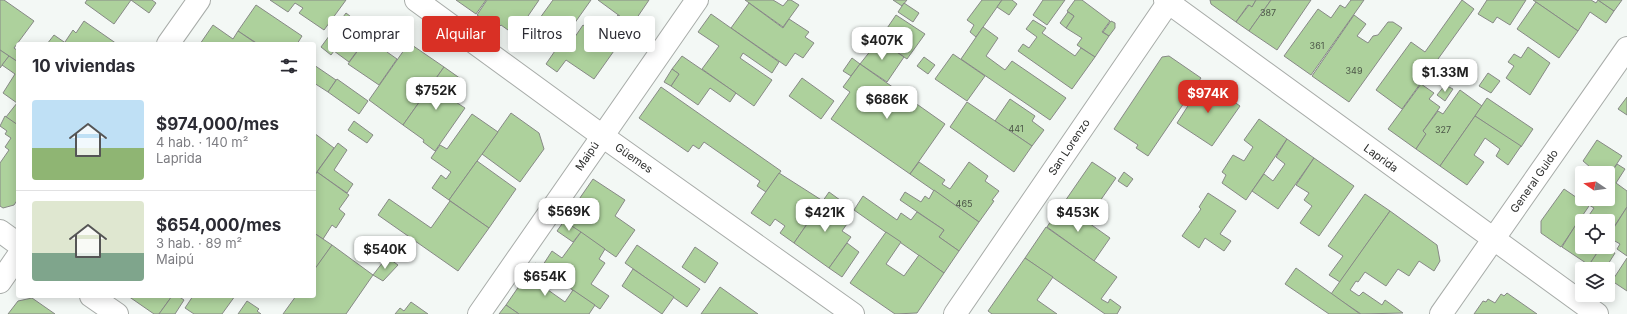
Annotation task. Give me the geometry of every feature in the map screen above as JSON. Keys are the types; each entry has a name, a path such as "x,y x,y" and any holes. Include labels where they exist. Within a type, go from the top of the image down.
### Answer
{"street":[{"path":"169,42 199,0"},
{"name":"Güemes","path":"416,0 853,314"},
{"name":"Maipú","path":"479,314 697,0"},
{"name":"Laprida","path":"1168,1 1493,240 1597,314"},
{"name":"San Lorenzo","path":"955,314 1168,1"},
{"name":"General Guido","path":"1441,314 1627,48"},
{"path":"0,231 16,243"},
{"path":"0,282 16,259"},
{"path":"94,298 117,314"}],"building":[{"path":"0,0 4,0 34,21 18,42 16,42 14,48 16,50 16,61 0,50"},
{"path":"87,0 131,0 114,24 85,3"},
{"path":"131,0 152,0 156,3 149,13"},
{"path":"270,0 346,0 334,16 328,16 328,25 324,30 299,13 303,8 295,3 288,12"},
{"path":"456,0 486,0 476,14"},
{"path":"487,0 539,0 528,16 508,16 508,30 501,25 500,26 500,16 477,15"},
{"path":"553,0 591,0 576,21 576,16 541,16"},
{"path":"598,0 649,0 638,16 620,16"},
{"path":"745,0 773,0 783,6 788,0 791,0 799,5 783,27"},
{"path":"893,0 907,0 902,6"},
{"path":"982,0 1002,0 976,37 970,32 974,25 967,20"},
{"path":"1002,0 1012,0 1017,4 1009,15 997,7"},
{"path":"1043,0 1065,0 1047,25 1033,15"},
{"path":"1075,0 1082,0 1110,21 1102,32 1109,36 1095,57 1077,45 1082,38 1066,28 1074,16 1067,11"},
{"path":"1210,0 1256,0 1252,7 1248,5 1236,22 1211,4"},
{"path":"1256,0 1271,0 1249,31 1236,22 1249,5 1252,7"},
{"path":"1271,0 1311,0 1277,50 1249,31"},
{"path":"1351,0 1364,0 1311,75 1284,56 1318,9 1331,18 1340,5 1345,8"},
{"path":"1462,0 1474,9 1402,109 1376,90 1411,42 1425,52"},
{"path":"1487,0 1526,0 1510,25 1497,17 1493,23 1478,14"},
{"path":"1533,0 1591,0 1596,3 1598,0 1614,11 1606,23 1590,12 1578,31"},
{"path":"1598,0 1622,0 1614,11"},
{"path":"1536,2 1578,31 1559,58 1517,29"},
{"path":"749,3 783,28 789,19 809,32 805,37 814,43 803,58 795,53 786,66 731,28"},
{"path":"904,3 919,13 913,22 898,12"},
{"path":"256,5 302,36 298,42 255,42 238,31"},
{"path":"1068,12 1074,16 1066,28 1060,23"},
{"path":"711,14 779,62 772,73 743,53 740,58 772,80 754,106 702,69 719,46 698,32"},
{"path":"896,15 925,34 907,59 879,40"},
{"path":"1354,15 1366,24 1357,36 1368,43 1373,36 1378,35 1388,22 1393,22 1402,28 1349,102 1312,76"},
{"path":"1033,20 1046,28 1042,33 1075,56 1081,48 1095,57 1072,89 1018,51 1023,44 1029,48 1037,37 1026,29"},
{"path":"84,21 114,42 65,42 73,30 76,33"},
{"path":"1111,21 1115,23 1115,28 1109,36 1103,32"},
{"path":"213,25 233,39 238,31 254,42 201,42"},
{"path":"583,25 584,52 613,52 594,79 566,60 557,72 546,64 554,52 576,52 576,35"},
{"path":"983,27 998,38 986,56 1005,70 1012,61 1066,98 1050,120 961,59"},
{"path":"54,35 64,42 49,42"},
{"path":"328,37 328,52 333,52 331,55 321,47"},
{"path":"879,40 904,57 887,82 860,64"},
{"path":"414,46 444,67 403,125 369,100 403,52 414,52"},
{"path":"1528,47 1550,63 1530,95 1506,78 1514,66 1508,62 1514,54 1521,58"},
{"path":"0,50 9,56 0,68"},
{"path":"335,52 356,52 349,62"},
{"path":"357,52 387,52 397,59 379,85 348,64"},
{"path":"953,54 985,76 967,101 935,79"},
{"path":"9,56 16,61 16,102 3,93 15,74 2,65"},
{"path":"682,56 736,93 730,102 710,88 698,105 671,86 679,74 672,69"},
{"path":"1169,56 1201,78 1148,156 1136,148 1138,145 1114,129 1162,57"},
{"path":"924,57 935,65 928,74 917,66"},
{"path":"852,58 860,64 851,76 843,71"},
{"path":"860,64 945,124 910,174 831,119 850,92 843,87"},
{"path":"316,66 336,80 328,92 316,84"},
{"path":"444,67 461,79 448,97 465,108 435,151 423,142 424,140 403,125"},
{"path":"672,69 679,74 671,86 664,82"},
{"path":"1488,73 1500,81 1491,93 1479,86"},
{"path":"802,78 834,101 821,119 789,96"},
{"path":"337,79 368,101 359,114 328,92"},
{"path":"1204,81 1240,106 1212,146 1177,123"},
{"path":"1421,84 1434,93 1429,99 1440,107 1423,131 1426,134 1416,149 1388,129"},
{"path":"1445,85 1453,89 1445,101 1437,95"},
{"path":"661,87 781,171 766,192 757,186 760,181 704,142 699,149 693,145 688,152 639,118"},
{"path":"1460,90 1482,106 1440,166 1416,149 1426,134 1423,131 1438,111 1443,114"},
{"path":"1627,97 1627,115 1618,109"},
{"path":"1487,98 1533,129 1521,147 1475,116"},
{"path":"1010,99 1035,116 1032,121 1044,130 1032,146 995,121"},
{"path":"967,102 1032,146 1014,172 950,127"},
{"path":"16,104 16,124 6,117"},
{"path":"511,113 539,133 544,149 520,182 482,154"},
{"path":"472,114 498,132 449,200 432,188 441,175 446,179 451,172 431,158 440,145 447,149"},
{"path":"5,116 16,124 16,202 14,205 3,208 0,206 0,163 9,150 5,147 11,138 5,134 7,131 0,126"},
{"path":"1475,116 1521,146 1508,165 1496,156 1500,149 1485,138 1474,155 1484,162 1467,185 1440,166"},
{"path":"1259,119 1287,139 1246,200 1222,183 1226,175 1222,172 1233,155 1244,161 1253,147 1244,140"},
{"path":"354,121 373,135 367,143 348,130"},
{"path":"316,134 334,148 316,173"},
{"path":"1287,139 1314,158 1278,209 1252,191 1264,174 1273,181 1285,164 1276,157"},
{"path":"1597,140 1622,156 1615,166 1589,166 1583,161"},
{"path":"338,143 347,150 334,170 353,184 347,193 317,172"},
{"path":"1314,158 1354,186 1319,236 1300,223 1312,206 1304,200 1309,193 1296,185"},
{"path":"477,161 516,189 489,228 449,200"},
{"path":"919,162 945,180 942,184 950,189 969,162 988,176 985,181 999,191 992,200 994,201 979,222 910,174"},
{"path":"1092,162 1116,178 1086,221 1063,204"},
{"path":"1617,164 1625,169 1616,183 1627,191 1627,207 1615,225 1615,214 1590,214 1594,208 1591,206 1615,206 1615,167"},
{"path":"317,172 349,195 339,209 345,214 336,228 332,225 323,239 316,234"},
{"path":"1124,172 1133,179 1127,187 1118,181"},
{"path":"779,173 823,201 794,243 780,233 785,226 775,219 770,226 751,213"},
{"path":"593,179 625,200 615,216 635,230 616,257 564,221"},
{"path":"1564,189 1575,196 1575,206 1589,206 1584,214 1575,214 1575,226 1561,247 1541,233 1541,221"},
{"path":"934,190 979,222 959,251 939,237 944,230 900,200 905,192 921,202 925,196 929,199"},
{"path":"829,192 840,200 833,210 849,221 842,231 851,237 829,268 794,243"},
{"path":"1208,193 1236,211 1220,234 1231,241 1224,251 1205,238 1199,248 1182,236 1201,209 1199,207"},
{"path":"1365,194 1390,211 1340,282 1329,275 1343,256 1328,246"},
{"path":"863,196 897,220 901,213 911,220 917,212 944,230 939,237 959,251 944,273 854,210"},
{"path":"389,199 431,228 450,201 489,228 458,271 378,215"},
{"path":"1062,204 1110,238 1094,261 1047,227"},
{"path":"1627,207 1627,256 1617,249 1620,244 1615,241 1615,226"},
{"path":"1390,211 1437,245 1440,261 1434,271 1419,261 1409,276 1398,269 1386,286 1365,272 1350,290 1359,296 1363,292 1382,305 1385,300 1403,313 1361,314 1331,294"},
{"path":"564,221 581,232 573,242 557,231"},
{"path":"1575,226 1575,254 1596,254 1591,262 1584,262 1562,247"},
{"path":"1046,227 1117,277 1101,299 1108,303 1110,299 1121,307 1117,314 1105,314 1025,258"},
{"path":"581,232 605,249 599,259 605,263 591,284 609,296 600,309 541,268 552,251 562,258"},
{"path":"886,232 901,242 886,264 904,276 919,255 944,273 917,313 895,314 850,283"},
{"path":"316,234 332,245 316,268"},
{"path":"847,243 859,252 842,277 829,268"},
{"path":"332,245 373,275 346,314 283,314 295,298 316,298 316,267"},
{"path":"637,245 700,289 687,307 625,263"},
{"path":"695,247 718,263 705,283 682,267"},
{"path":"1596,254 1614,254 1609,262 1591,262"},
{"path":"1025,258 1053,277 1037,300 1057,314 992,314 988,311"},
{"path":"1627,258 1627,291 1615,283 1615,276"},
{"path":"391,260 398,265 383,281 373,275 383,262 386,261 389,263"},
{"path":"535,263 556,278 548,290 565,302 573,290 595,305 589,314 519,314 506,305"},
{"path":"1296,268 1360,314 1329,314 1285,284"},
{"path":"633,269 674,297 662,314 622,286"},
{"path":"720,287 758,314 701,314"},
{"path":"1507,293 1537,314 1474,314 1483,301 1486,302 1488,299 1495,303 1501,294 1504,296"},
{"path":"32,298 55,314 8,314 18,301"},
{"path":"131,298 171,298 159,314 154,314"},
{"path":"171,298 181,298 184,300 175,314 159,314"},
{"path":"192,298 234,298 222,314 194,314 185,308"},
{"path":"247,301 259,309 257,311 261,314 238,314"},
{"path":"411,302 428,314 395,314 400,308 404,311"},
{"path":"506,305 519,314 499,314"}]}
